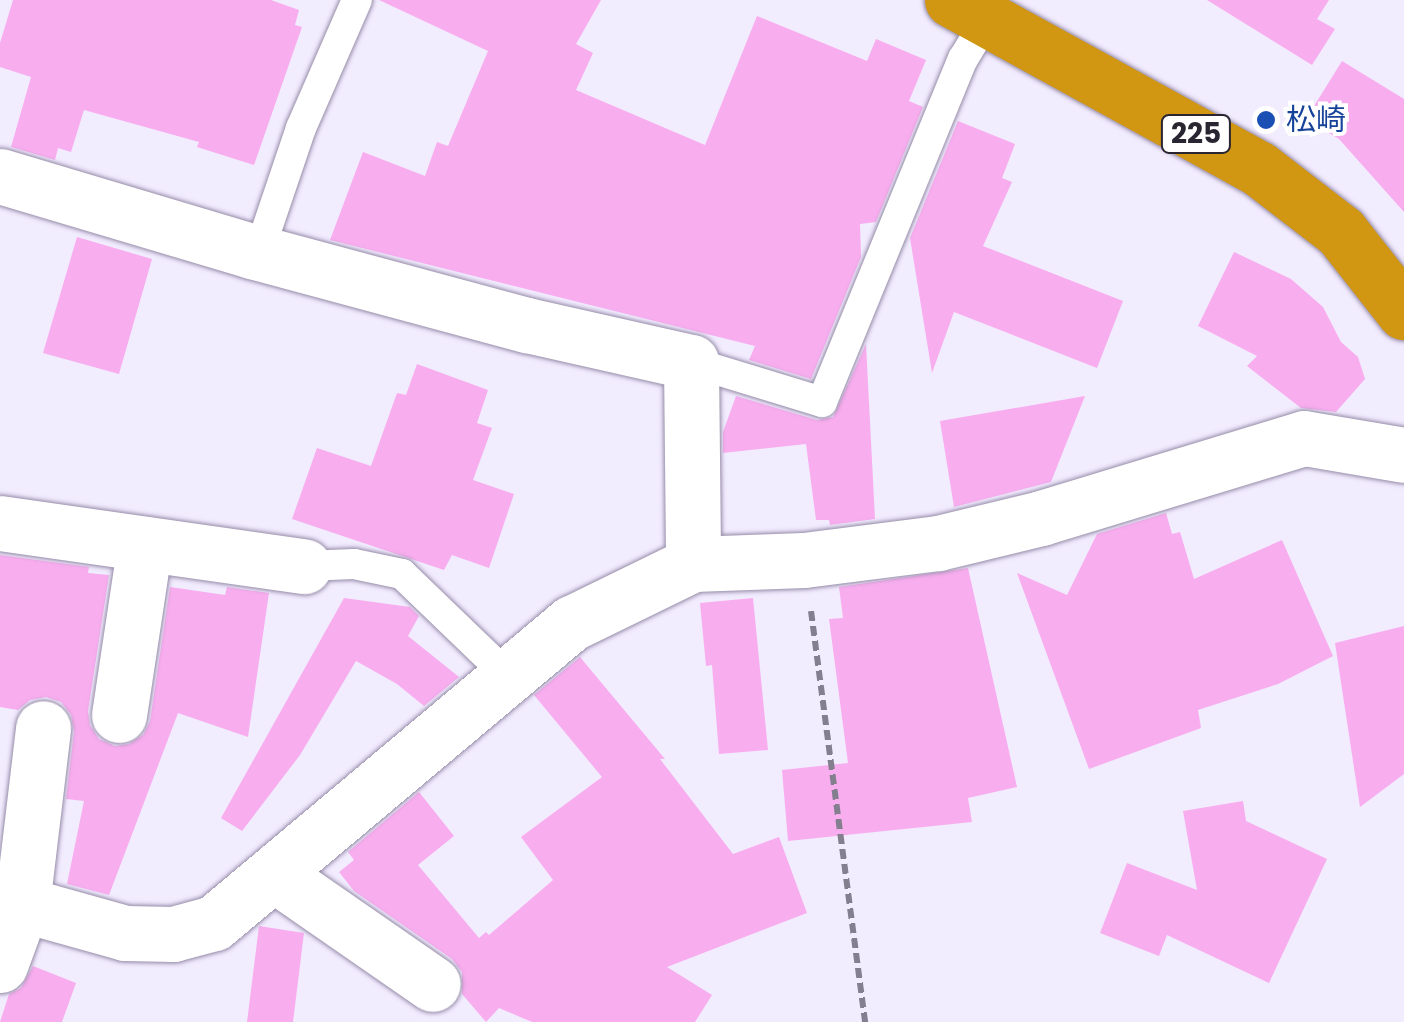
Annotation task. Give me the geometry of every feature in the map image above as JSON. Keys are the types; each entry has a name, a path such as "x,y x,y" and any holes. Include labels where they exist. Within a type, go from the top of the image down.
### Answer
{"highway":[{"name":"225","path":"969,10 1258,168 1342,232 1404,312"}],"street":[{"path":"0,176 527,325 692,362 692,564"},
{"path":"11,902 125,933 174,934 214,923 572,623 692,564 804,560 938,544 1304,438 1404,455"},
{"path":"0,523 304,566"},
{"path":"119,714 145,544"},
{"path":"0,965 43,728"},
{"path":"274,874 433,984"}],"lane":[{"path":"259,252 302,128 357,0"},
{"path":"692,362 822,402 955,78 969,10"},
{"path":"304,566 354,564 402,574 508,675"}],"path":[{"path":"804,560 866,1022"}],"building":[{"path":"13,0 271,0 299,10 295,25 302,27 254,165 197,147 199,142 84,110 71,152 58,148 55,160 11,147 31,77 0,67 0,43"},
{"path":"379,0 601,0 576,44 593,53 576,90 705,145 757,16 867,61 876,39 926,60 909,101 923,107 876,222 860,224 861,257 811,379 749,360 755,346 330,240 363,152 425,176 437,142 448,146 488,51"},
{"path":"1207,0 1329,0 1317,19 1335,29 1312,65"},
{"path":"1342,61 1404,99 1404,212 1339,139 1306,119"},
{"path":"958,121 1015,144 1002,178 1012,182 983,246 1123,301 1097,368 954,312 932,373 910,238"},
{"path":"77,237 152,259 119,374 43,353"},
{"path":"1234,252 1291,279 1323,307 1341,342 1358,357 1365,379 1336,412 1301,408 1247,366 1257,356 1198,326"},
{"path":"866,344 875,519 830,525 829,520 816,520 806,444 723,453 723,432 736,396 817,420 833,417"},
{"path":"417,364 488,390 477,423 492,428 473,480 514,494 489,568 452,555 444,570 292,519 317,448 371,466 397,393 406,395"},
{"path":"1085,396 1051,482 954,507 940,421"},
{"path":"1166,513 1172,534 1180,532 1194,579 1282,540 1333,656 1278,684 1198,710 1201,728 1089,769 1017,573 1067,595 1097,534"},
{"path":"0,555 89,567 88,573 109,575 88,711 90,725 99,739 115,746 129,744 143,735 150,721 170,587 225,595 227,587 269,593 248,737 178,713 109,895 67,884 84,801 66,799 74,732 71,715 61,702 46,697 30,700 18,710 0,707"},
{"path":"968,568 1017,787 968,798 972,822 788,841 782,770 848,763 829,619 843,618 839,587"},
{"path":"344,598 410,607 419,616 408,636 459,677 424,706 397,684 356,661 300,755 242,831 221,818"},
{"path":"753,598 768,750 719,754 712,665 706,666 700,603"},
{"path":"1404,626 1404,774 1360,807 1335,643"},
{"path":"580,657 665,759 660,759 733,854 779,837 807,913 667,967 712,995 695,1022 532,1022 499,1008 486,1022 462,994 462,972 452,959 354,891 339,872 354,860 348,852 419,792 454,836 418,865 479,938 486,932 489,935 553,880 521,837 602,777 534,695"},
{"path":"1243,801 1246,821 1327,859 1269,983 1167,935 1159,956 1100,933 1127,863 1197,890 1183,811"},
{"path":"259,926 304,933 293,1022 247,1022"},
{"path":"33,966 76,983 62,1022 0,1022 9,994 21,988"}],"place":[{"name":"松崎","path":"1266,120"}]}
